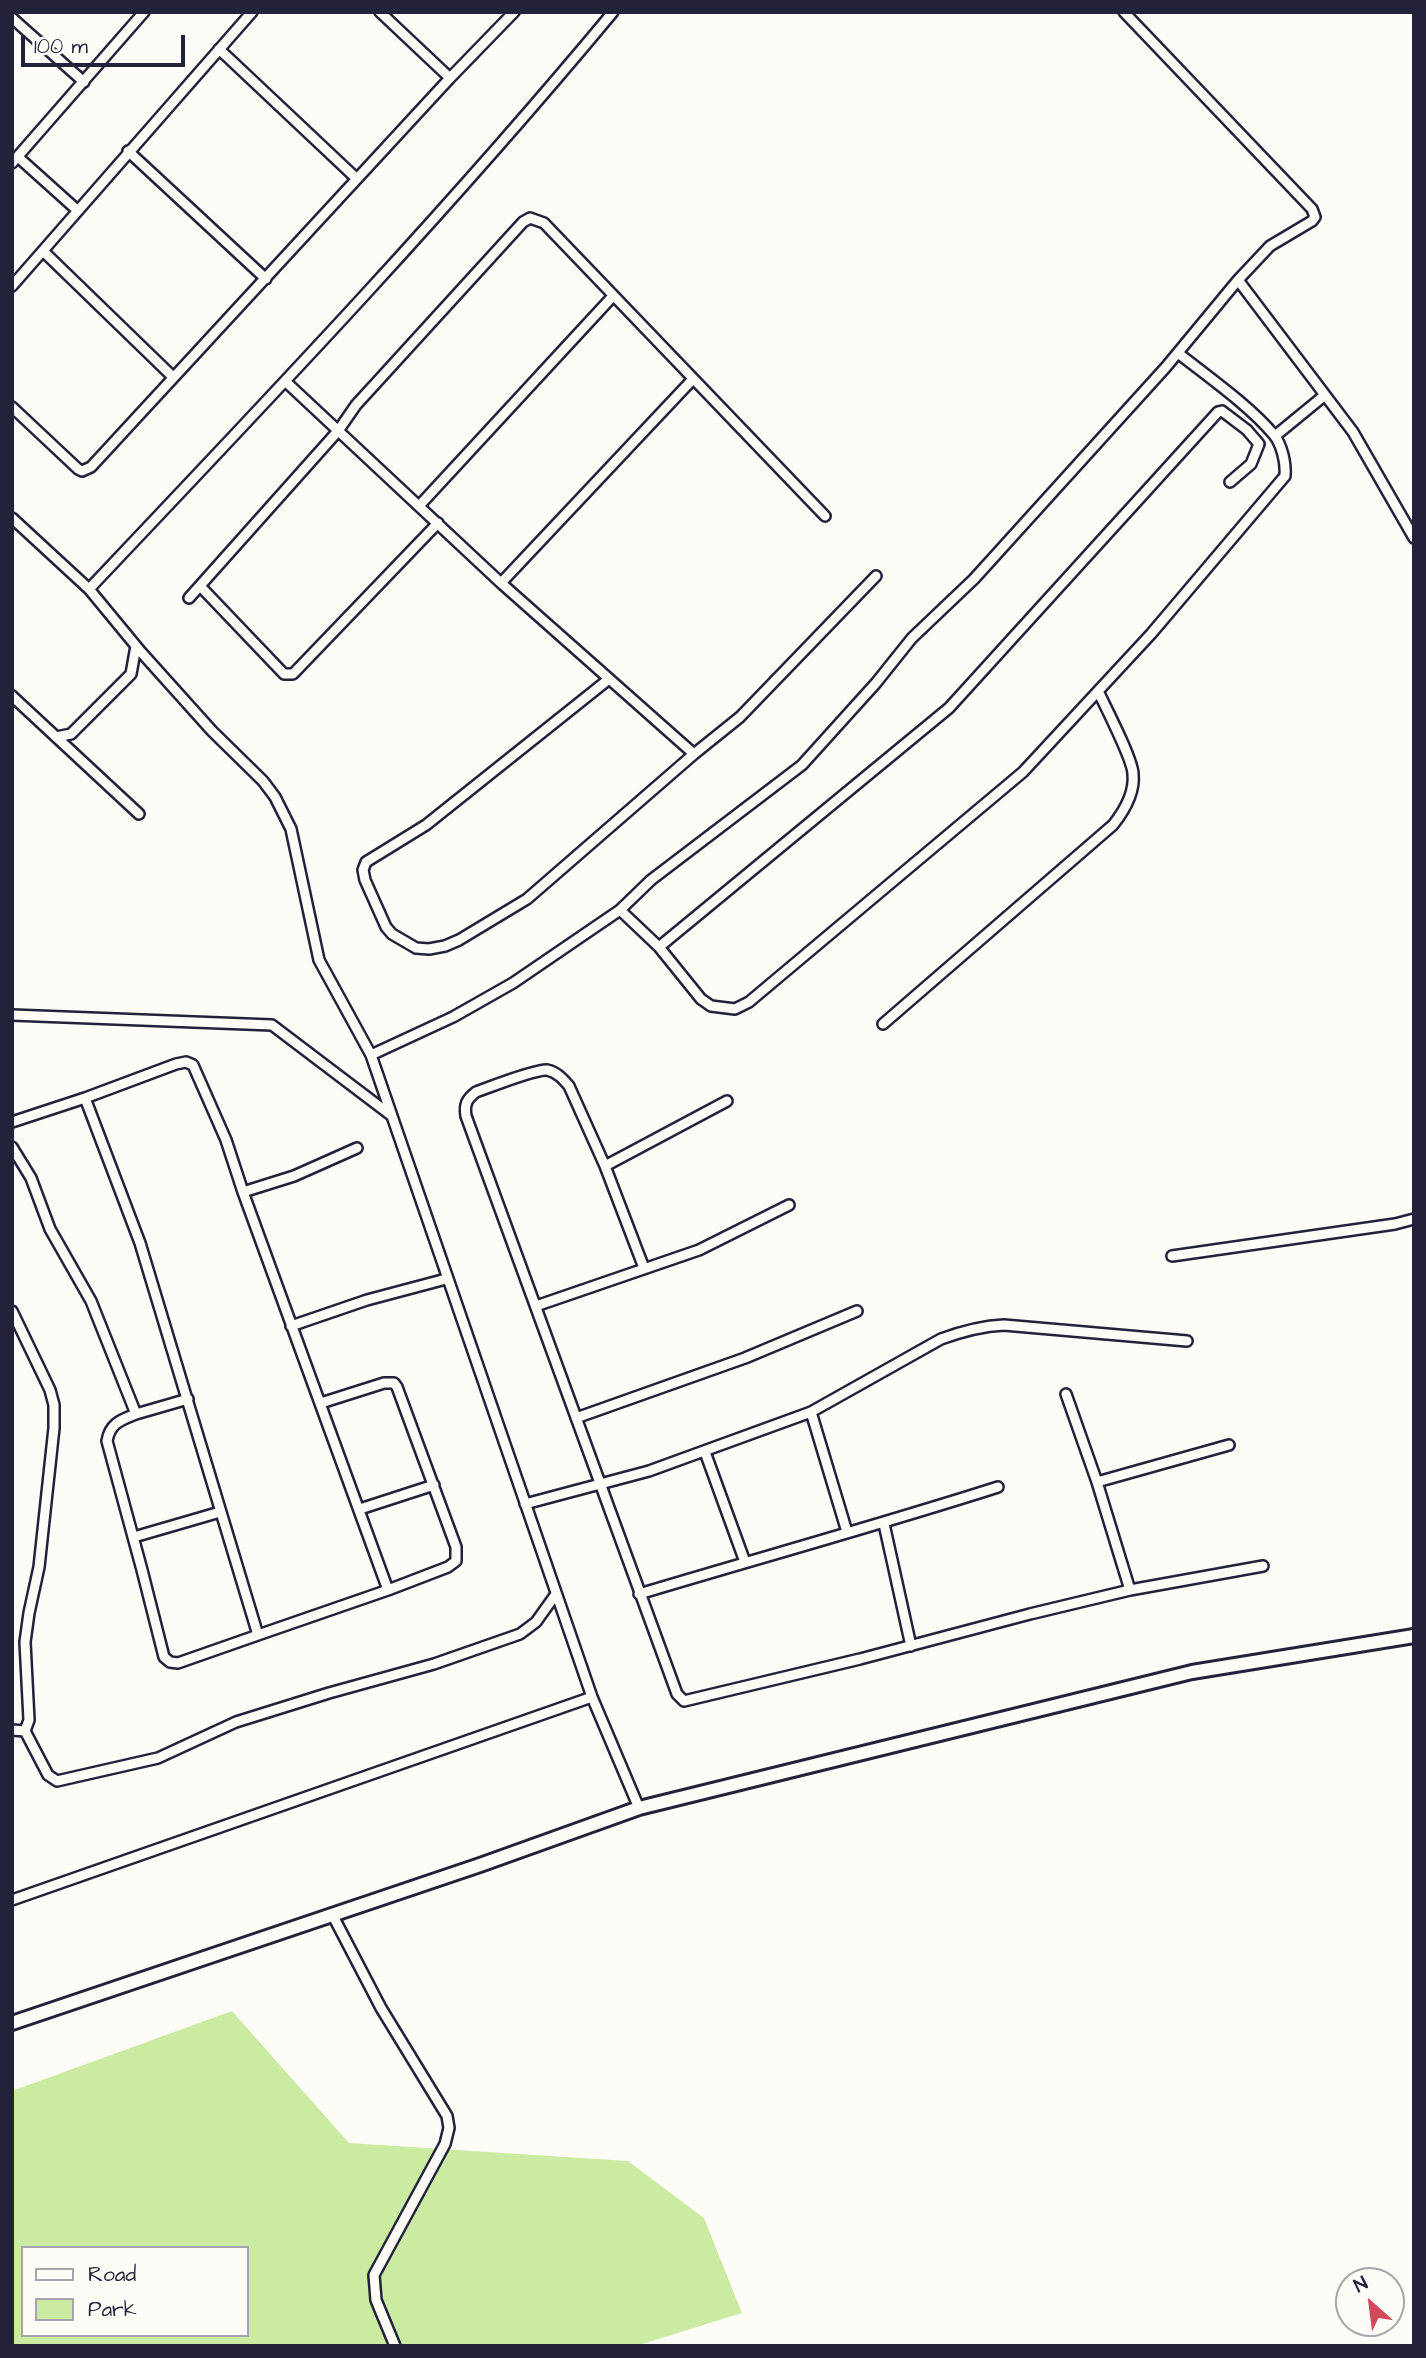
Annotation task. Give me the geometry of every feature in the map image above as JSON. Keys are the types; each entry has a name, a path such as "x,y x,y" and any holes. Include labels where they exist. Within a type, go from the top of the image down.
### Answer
{"main road":[{"path":"12,2023 639,1808 1192,1672 1414,1636"}],"street":[{"path":"77,211 15,160 145,12"},
{"path":"12,286 252,12"},
{"path":"380,12 450,78"},
{"path":"12,407 82,471 91,467 514,12"},
{"path":"89,589 442,212 538,103 613,12"},
{"path":"371,1055 453,1017 513,983 620,910 651,880 802,765 853,710 912,638 974,579 1178,353 1238,279 1270,246 1312,221 1315,216 1312,209 1124,12"},
{"path":"12,18 84,82"},
{"path":"219,49 357,179"},
{"path":"128,151 266,279"},
{"path":"188,598 338,431 356,405 523,222 530,218 544,223 825,516"},
{"path":"43,251 173,377"},
{"path":"1238,279 1353,432 1414,538"},
{"path":"419,506 613,296"},
{"path":"620,910 659,947 701,999 711,1006 735,1009 749,1002 1023,772 1151,634 1285,476 1286,466 1275,436 1236,399 1178,353"},
{"path":"501,583 693,379"},
{"path":"285,381 501,583 694,754"},
{"path":"1275,436 1325,395"},
{"path":"659,947 949,708 1218,412 1222,411 1255,437 1259,444 1251,464 1230,482"},
{"path":"12,518 89,589 135,646 212,731 264,781 291,829 319,960 371,1055 592,1697 639,1808"},
{"path":"200,586 284,674 293,674 438,523"},
{"path":"609,679 426,825 366,862 363,870 365,880 386,928 392,934 416,948 445,946 527,899 694,754 751,709 876,576"},
{"path":"56,737 71,734 131,674 135,646"},
{"path":"883,1024 1114,825 1124,811 1132,792 1134,772 1098,691"},
{"path":"14,700 139,814"},
{"path":"12,1015 272,1025 392,1116"},
{"path":"12,1122 176,1064 186,1062 194,1065 226,1140 388,1590"},
{"path":"644,1268 605,1166 569,1086 557,1074 540,1071 476,1092 469,1098 465,1109 466,1116 537,1306 639,1594 677,1695 684,1701 1130,1590 1263,1566"},
{"path":"85,1098 140,1243 258,1635"},
{"path":"605,1166 727,1101"},
{"path":"12,1147 31,1178 50,1229 91,1301 136,1414"},
{"path":"243,1192 295,1176 358,1148"},
{"path":"537,1306 712,1244 789,1205"},
{"path":"1172,1256 1414,1219"},
{"path":"291,1326 368,1300 446,1279"},
{"path":"12,1311 50,1390 54,1405 54,1428 39,1567 25,1642 29,1720 25,1731 48,1775 57,1781 158,1758 236,1722 434,1664 520,1634 536,1622 556,1594"},
{"path":"576,1418 737,1361 857,1311"},
{"path":"525,1504 600,1485 705,1452 811,1412 941,1339 982,1326 1004,1325 1187,1341"},
{"path":"188,1399 114,1423 108,1431 107,1441 164,1657 170,1662 178,1663 388,1590 449,1567 456,1561 456,1547 401,1394 394,1384 384,1383 321,1402"},
{"path":"1066,1394 1097,1482 1130,1590"},
{"path":"811,1412 847,1532"},
{"path":"1097,1482 1229,1445"},
{"path":"705,1452 745,1562"},
{"path":"360,1508 434,1485"},
{"path":"639,1594 847,1532 884,1524 998,1487"},
{"path":"134,1538 220,1512"},
{"path":"884,1524 911,1646"},
{"path":"12,1900 592,1697"},
{"path":"12,1730 25,1731"},
{"path":"331,1914 381,2008 447,2116 449,2128 445,2144 374,2275 376,2300 395,2346"}],"green space":[{"path":"232,2011 349,2143 628,2161 704,2218 742,2313 636,2346 12,2346 12,2091"}]}
